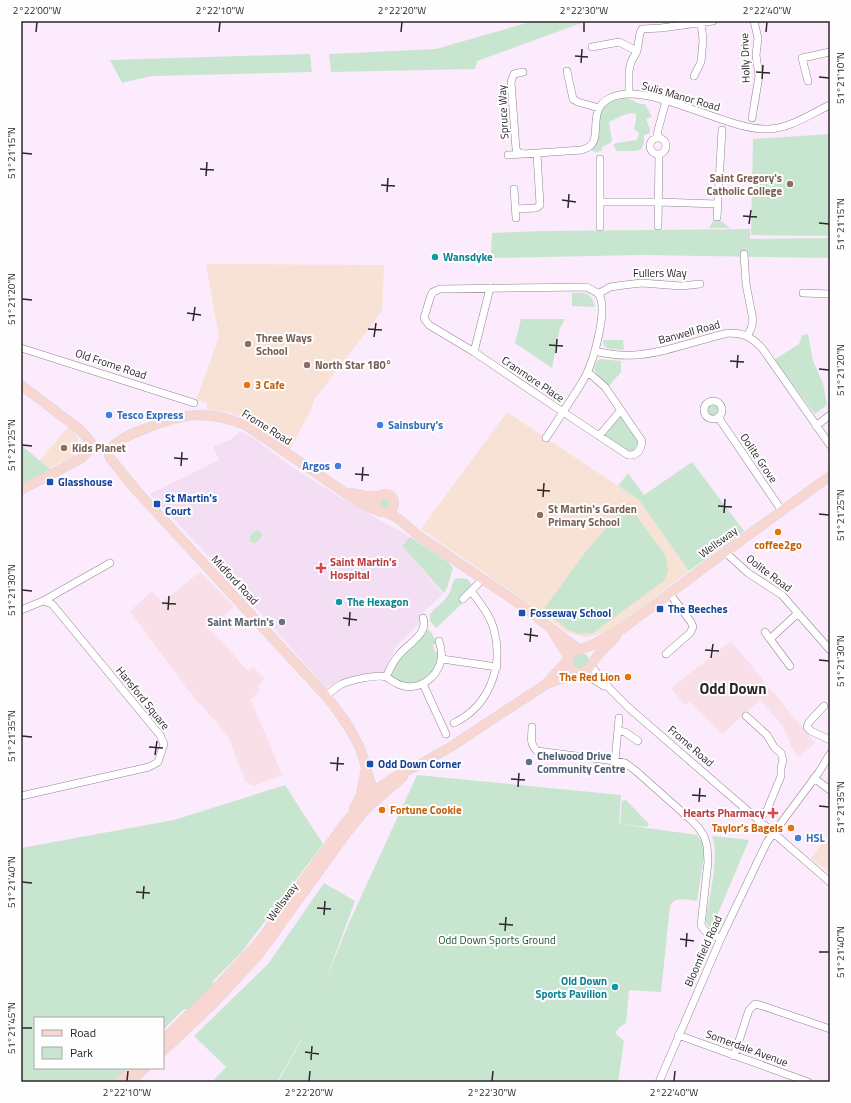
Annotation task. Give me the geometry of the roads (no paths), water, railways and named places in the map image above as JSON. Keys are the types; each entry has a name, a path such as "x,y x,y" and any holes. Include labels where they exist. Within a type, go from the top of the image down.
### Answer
{"main road":[{"path":"21,384 79,429 91,442 92,448"},
{"name":"Frome Road","path":"108,451 122,439 164,421 184,416 219,416 233,420 252,429 342,489 360,503 397,517 415,532 521,605 580,649"},
{"path":"92,448 108,451"},
{"path":"21,490 80,460 92,448"},
{"name":"Midford Road","path":"108,451 114,463 136,490 326,696 341,715 352,732 361,751 370,785 377,794"},
{"name":"Wellsway","path":"545,685 573,652 592,645 622,629 830,476"},
{"name":"Frome Road","path":"342,489 361,496 379,496 384,494 390,496 415,532"},
{"path":"379,496 376,500 376,506 383,512 392,509 394,503"},
{"name":"Frome Road","path":"550,628 562,645 568,659"},
{"name":"Wellsway","path":"164,1050 221,989 262,937 345,823 377,794 417,766 452,746 545,685 587,671 622,629"},
{"path":"580,649 589,652 592,664"},
{"path":"568,659 570,668 573,671 581,673"},
{"path":"345,823 361,795 366,768"},
{"name":"Wellsway","path":"164,1039 259,954 345,835 377,794"},
{"path":"120,1082 133,1069"},
{"path":"131,1082 145,1069"}],"street":[{"path":"629,94 629,71 631,62 637,51 642,29 712,21"},
{"name":"Holly Drive","path":"752,118 759,76 756,55 758,38 754,21"},
{"path":"694,76 701,62 703,40 701,22"},
{"path":"592,47 619,42 637,51"},
{"path":"808,80 802,58 830,52"},
{"path":"508,155 582,150 590,146 594,139 599,108 573,99 568,71"},
{"name":"Spruce Way","path":"524,72 514,74 511,82 516,149 519,153 524,154"},
{"name":"Sulis Manor Road","path":"599,108 603,102 610,98 636,94 666,101 742,126 767,130 782,128 830,105"},
{"path":"658,154 654,152 651,146 652,142 657,138 666,101"},
{"path":"717,217 722,130"},
{"path":"657,138 662,139 666,145 663,152 658,154"},
{"path":"516,209 536,208 540,205 537,154"},
{"path":"658,154 658,226"},
{"path":"600,159 600,227"},
{"path":"514,189 516,218"},
{"path":"601,202 717,204"},
{"path":"744,254 746,284 753,320 751,329 747,336 762,348 830,445"},
{"name":"Fullers Way","path":"598,294 610,287 642,283 682,286 700,284"},
{"name":"Cranmore Place","path":"586,287 598,294 601,300 600,328 595,351 588,372 563,412 474,352 426,322 424,315 431,295 436,290 490,288 586,287"},
{"path":"474,352 490,288"},
{"path":"803,293 830,294"},
{"name":"Banwell Road","path":"595,351 634,355 659,351 728,333 738,333 747,336"},
{"name":"Old Frome Road","path":"21,348 194,403"},
{"path":"546,438 563,412 628,456 637,454 642,441 605,387 588,372"},
{"path":"599,436 621,410"},
{"path":"816,426 830,415"},
{"name":"Oolite Grove","path":"718,417 782,511"},
{"name":"Oolite Road","path":"725,552 748,573 782,595 830,650"},
{"path":"21,610 43,601 110,563"},
{"path":"463,599 478,584"},
{"path":"454,723 472,712 480,703 493,680 496,667 498,648 494,629 482,605 471,590"},
{"path":"666,654 690,633 693,627 691,622 670,594"},
{"name":"Hansford Square","path":"21,796 149,767 158,762 164,744 160,735 52,604 43,601"},
{"path":"770,639 798,613"},
{"path":"386,677 392,664 400,653 422,632 425,624 423,618"},
{"path":"764,632 790,666"},
{"path":"326,696 341,684 380,676 386,677 400,685 406,686 423,684 437,672 442,659 439,642"},
{"path":"442,659 496,667"},
{"name":"Frome Road","path":"592,664 610,689 629,708 830,882"},
{"name":"Frome Road","path":"581,673 610,689"},
{"path":"423,684 446,734"},
{"path":"824,706 809,722 807,727 810,731 830,740"},
{"path":"746,716 767,735 774,747 781,753 783,760 781,776 766,810 758,820"},
{"path":"615,761 619,718"},
{"path":"532,727 530,737 531,744 537,751 625,763 636,771 698,827 704,836 707,846 708,862 701,925 707,933 721,938"},
{"path":"618,731 625,732 638,741"},
{"name":"Bloomfield Road","path":"659,1082 721,938 758,859 773,832 814,778 830,754"},
{"path":"814,778 830,790"},
{"path":"734,1056 749,1010 755,1004 830,1029"},
{"name":"Somerdale Avenue","path":"678,1035 808,1082"}],"place":[{"name":"Saint Gregory's Catholic College","path":"790,184"},
{"name":"Wansdyke","path":"435,257"},
{"name":"Three Ways School","path":"248,344"},
{"name":"North Star 180°","path":"307,365"},
{"name":"3 Cafe","path":"247,385"},
{"name":"Tesco Express","path":"109,415"},
{"name":"Sainsbury's","path":"380,425"},
{"name":"Kids Planet","path":"64,448"},
{"name":"Argos","path":"338,466"},
{"name":"Glasshouse","path":"50,482"},
{"name":"St Martin's Court","path":"157,504"},
{"name":"St Martin's Garden Primary School","path":"540,515"},
{"name":"coffee2go","path":"778,532"},
{"name":"Saint Martin's Hospital","path":"321,568"},
{"name":"The Hexagon","path":"339,602"},
{"name":"The Beeches","path":"660,609"},
{"name":"Fosseway School","path":"522,613"},
{"name":"Saint Martin's","path":"282,622"},
{"name":"The Red Lion","path":"628,677"},
{"name":"Chelwood Drive Community Centre","path":"529,762"},
{"name":"Odd Down Corner","path":"370,764"},
{"name":"Fortune Cookie","path":"382,810"},
{"name":"Hearts Pharmacy","path":"773,813"},
{"name":"Taylor’s Bagels","path":"791,828"},
{"name":"HSL","path":"798,838"},
{"name":"Old Down Sports Pavilion","path":"615,987"}],"district":[{"name":"Odd Down","path":"733,689"}],"park label":[{"name":"Odd Down Sports Ground","path":"497,940"}]}
